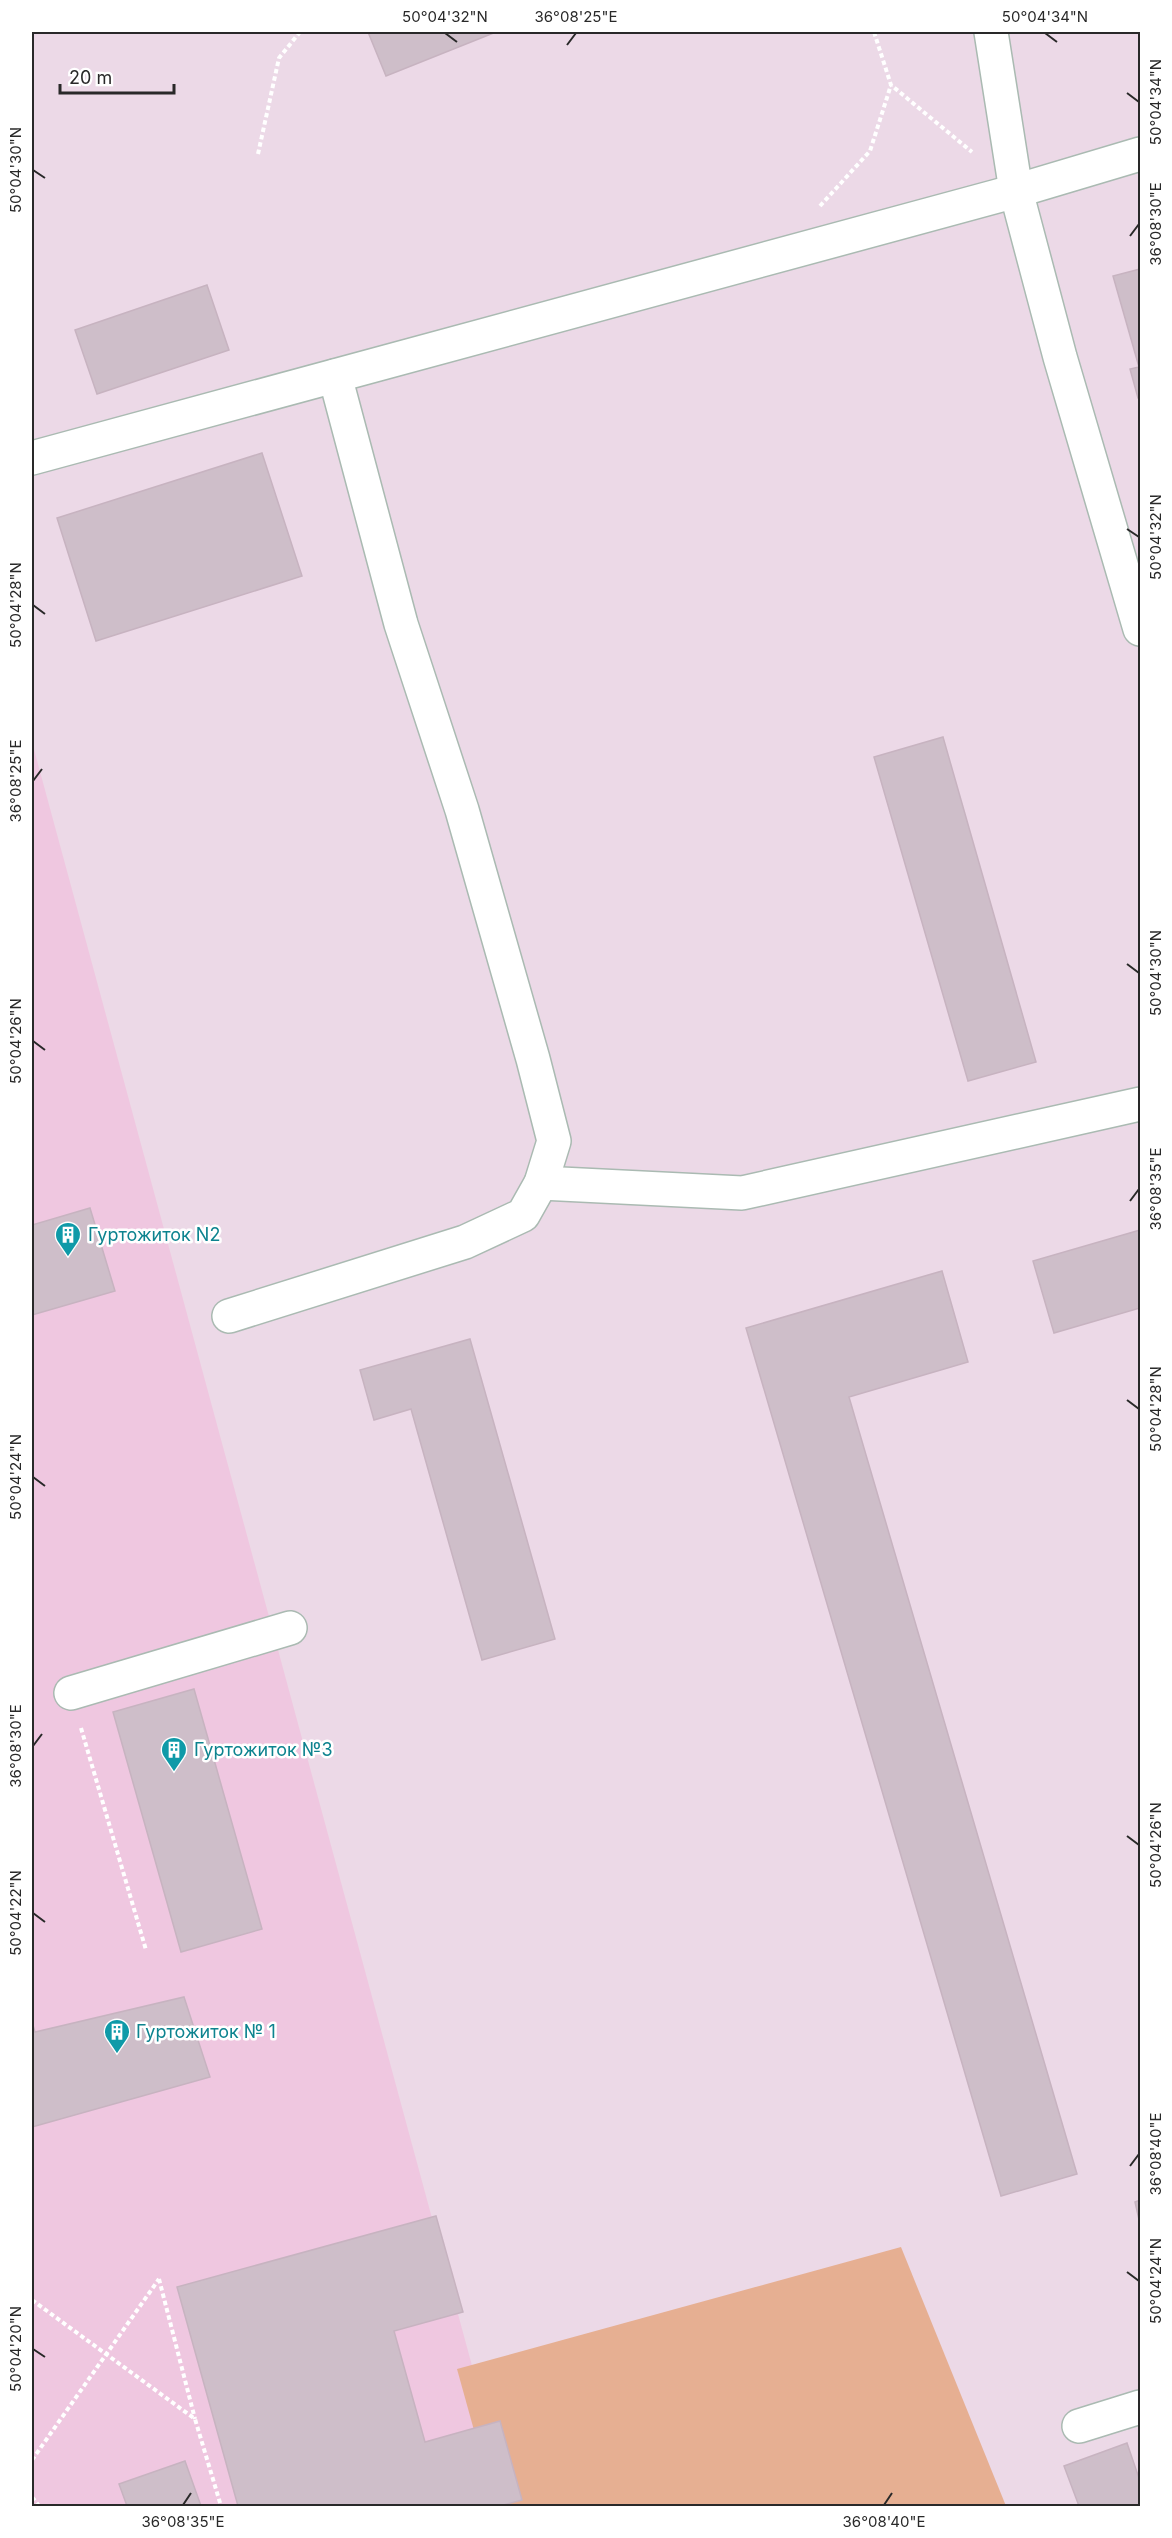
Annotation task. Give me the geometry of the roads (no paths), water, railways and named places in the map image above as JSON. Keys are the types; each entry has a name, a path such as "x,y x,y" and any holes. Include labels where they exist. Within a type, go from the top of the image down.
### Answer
{"street":[{"path":"991,32 1016,191 1060,357 1140,629"},
{"path":"32,458 1016,191 1140,154"},
{"path":"228,1316 465,1242 523,1215 541,1183 554,1141 462,810 401,624 335,376"},
{"path":"541,1183 742,1193 1140,1104"},
{"path":"71,1693 290,1628"},
{"path":"1079,2426 1140,2407"}],"place":[{"name":"Гуртожиток N2","path":"68,1258"},
{"name":"Гуртожиток №3","path":"174,1773"},
{"name":"Гуртожиток № 1","path":"117,2055"}]}
